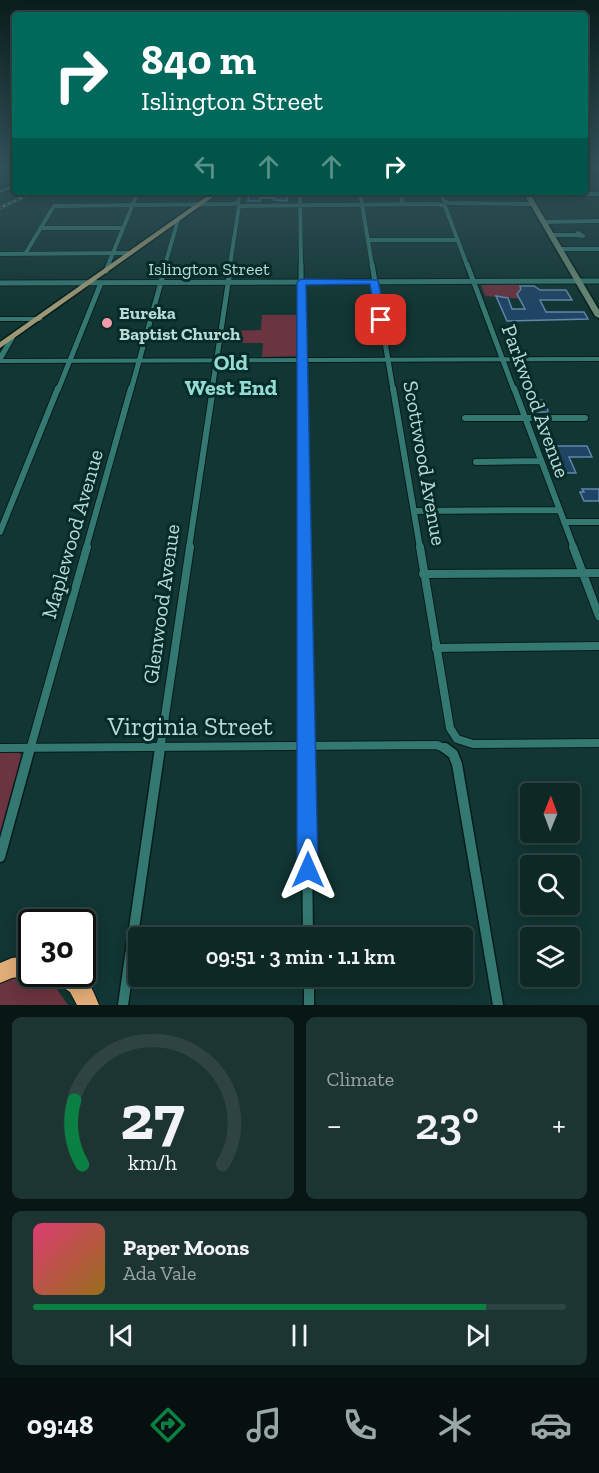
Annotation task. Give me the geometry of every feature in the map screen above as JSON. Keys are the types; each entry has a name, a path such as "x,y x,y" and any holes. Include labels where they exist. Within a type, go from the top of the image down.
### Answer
{"highway":[{"path":"0,974 18,967"},
{"path":"78,987 89,1005"}],"main road":[{"path":"0,346 187,214"},
{"path":"539,214 599,316"}],"street":[{"path":"25,254 49,214"},
{"path":"106,271 129,214"},
{"name":"Glenwood Avenue","path":"123,1005 237,214"},
{"path":"301,214 308,927"},
{"name":"Scottwood Avenue","path":"364,214 450,728 457,739 473,744 599,743"},
{"name":"Parkwood Avenue","path":"448,214 599,616"},
{"name":"Maplewood Avenue","path":"0,857 178,220"},
{"path":"544,222 599,221"},
{"path":"40,228 123,228"},
{"path":"551,235 576,235"},
{"path":"368,240 458,240"},
{"path":"560,249 599,249"},
{"path":"0,254 131,254"},
{"name":"Islington Street","path":"0,283 599,281"},
{"path":"0,532 101,283"},
{"path":"0,319 40,319"},
{"path":"12,338 0,360 599,359"},
{"path":"465,418 585,418"},
{"path":"476,462 541,461"},
{"path":"414,511 559,510"},
{"path":"564,522 599,522"},
{"path":"423,574 599,573"},
{"path":"436,648 599,646"},
{"name":"Virginia Street","path":"0,748 437,745 450,750 454,754 457,765 498,1005"},
{"path":"309,987 309,1005"}],"shaded area":[{"path":"481,284 519,284 522,292 518,295 524,299 485,296"},
{"path":"262,315 296,315 296,356 262,357 263,343 225,343 227,331 261,330"},
{"path":"0,752 18,752 23,756 0,835"},
{"path":"18,976 18,987 55,987 68,1005 0,1005 0,982"}],"building":[{"path":"520,286 534,286 540,290 566,290 572,300 540,300 546,312 584,312 588,319 507,321 496,296 508,298 512,309 525,309 517,294 521,289"},
{"path":"534,399 546,401 548,412 536,412 532,404"},
{"path":"550,446 587,446 592,457 569,457 576,473 561,473"},
{"path":"582,489 599,489 599,501 584,501 580,492 584,492"}],"place":[{"name":"Eureka Baptist Church","path":"107,323"}],"district":[{"name":"Old West End","path":"231,374"}],"route":[{"path":"308,870 301,282 375,282 381,320"}]}
